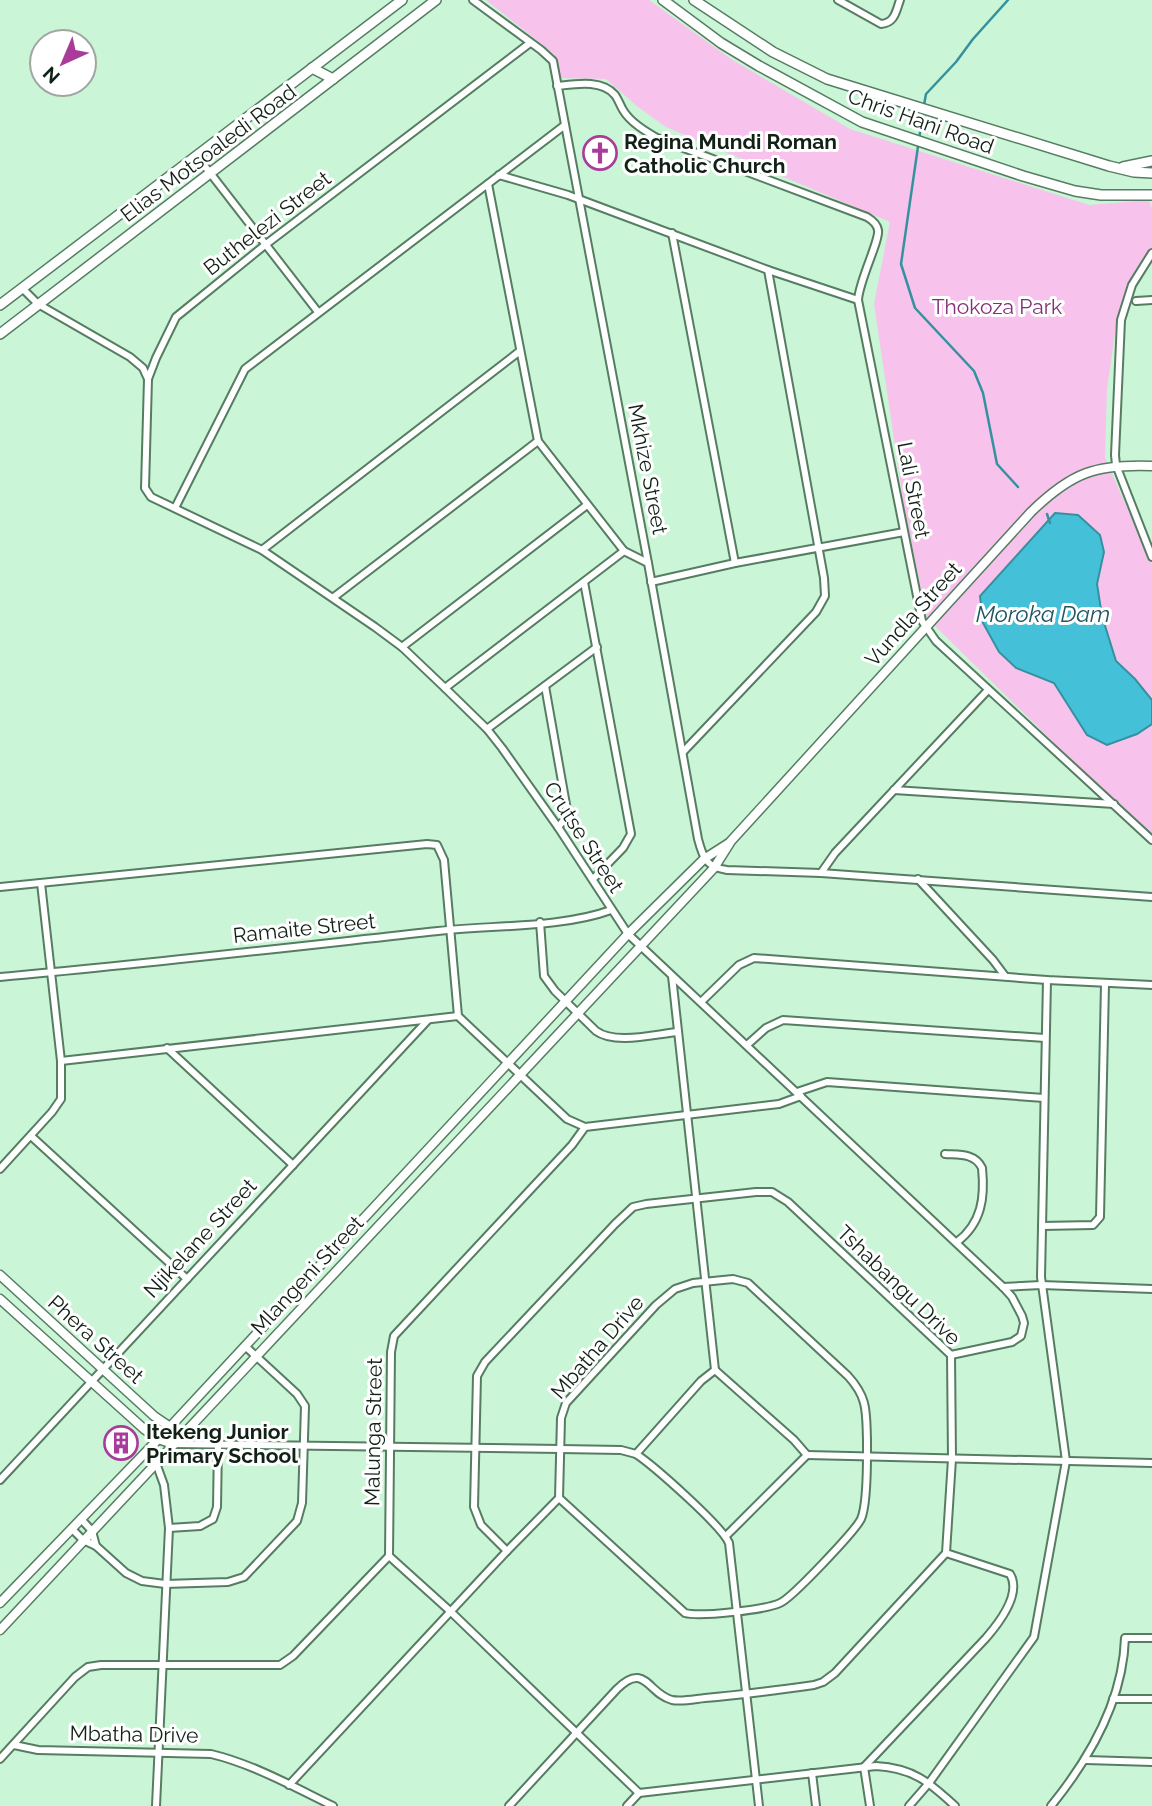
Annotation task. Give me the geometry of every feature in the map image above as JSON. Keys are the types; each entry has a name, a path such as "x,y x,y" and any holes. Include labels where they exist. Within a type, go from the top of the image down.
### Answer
{"main road":[{"name":"Elias Motsoaledi Road","path":"0,304 402,0"},
{"name":"Elias Motsoaledi Road","path":"0,334 436,0"},
{"name":"Chris Hani Road","path":"663,0 721,43 845,114 904,136 1075,191 1101,195 1152,195"},
{"name":"Chris Hani Road","path":"694,0 750,38 808,71 856,89 1123,169 1152,173"},
{"path":"312,68 333,79"},
{"path":"1123,169 1152,161"},
{"name":"Chris Hani Road","path":"1123,169 1152,167"}],"street":[{"name":"Mkhize Street","path":"473,0 552,61 698,839 704,859"},
{"path":"838,0 877,23 888,23 900,0"},
{"name":"Buthelezi Street","path":"151,497 143,483 148,379 176,317 265,245 530,43"},
{"name":"Lali Street","path":"557,86 582,83 604,88 616,96 633,122 657,138 873,221 877,226 878,234 859,287 858,300 916,603 925,627 988,690 1152,840"},
{"path":"175,508 245,369 565,125"},
{"path":"197,156 318,312"},
{"path":"499,175 579,199 768,270 858,300"},
{"path":"488,184 538,442 624,551 648,563"},
{"path":"672,233 735,563"},
{"path":"1152,253 1132,285 1121,320 1115,413 1116,465 1152,557"},
{"path":"683,752 822,604 825,588 768,270"},
{"path":"22,288 38,304 130,356 143,368 148,379"},
{"path":"1136,301 1152,300"},
{"path":"262,550 520,351"},
{"path":"334,597 538,442"},
{"name":"Vundla Street","path":"640,945 714,868 731,841 1001,543 1056,489 1080,475 1116,465 1152,467"},
{"name":"Crutse Street","path":"151,497 262,550 334,597 402,648 487,729 558,827 628,934 957,1242 1012,1297 1022,1315 1024,1330 1021,1336 1012,1342 951,1354"},
{"path":"402,648 587,505"},
{"path":"651,582 735,563 904,532"},
{"path":"445,688 624,551"},
{"path":"583,582 631,834 623,848 593,879"},
{"path":"487,729 597,647"},
{"path":"545,686 567,810 565,819 558,827"},
{"path":"821,873 835,853 988,690"},
{"path":"894,790 1114,804"},
{"name":"Vundla Street","path":"628,934 704,859 731,841"},
{"path":"0,887 433,844 439,848 444,860 458,1016 567,1119 585,1127 779,1104 821,1083 1044,1098"},
{"path":"704,859 714,868 736,871 918,879 1152,897"},
{"path":"918,879 1005,976"},
{"path":"0,1169 61,1099 61,1062 41,883"},
{"name":"Ramaite Street","path":"0,977 450,929 540,922 590,916 611,910"},
{"path":"540,922 544,976 566,1003 596,1031 610,1038 678,1032"},
{"name":"Mlangeni Street","path":"0,1603 169,1428 628,934"},
{"name":"Mlangeni Street","path":"0,1630 640,945"},
{"path":"701,1002 739,965 754,958 1105,984 1152,985"},
{"path":"672,976 715,1370 807,1455 1152,1463"},
{"path":"909,1806 929,1783 1034,1637 1066,1461 1041,1285 1047,980"},
{"path":"1042,1226 1093,1225 1100,1217 1105,984"},
{"path":"61,1062 458,1016"},
{"path":"747,1045 774,1023 783,1020 1045,1038"},
{"name":"Njikelane Street","path":"0,1480 427,1021"},
{"path":"167,1048 293,1165"},
{"name":"Malunga Street","path":"389,1556 391,1352 394,1336 572,1145 585,1127"},
{"path":"31,1136 187,1279"},
{"path":"945,1154 971,1157 976,1159 982,1168 979,1216 972,1228 957,1242"},
{"name":"Tshabangu Drive","path":"507,1551 487,1533 476,1518 473,1496 476,1383 485,1363 633,1207 765,1192 780,1196 951,1354 952,1459 946,1553"},
{"name":"Phera Street","path":"0,1275 169,1428 182,1435"},
{"name":"Mbatha Drive","path":"733,1279 748,1283 863,1393 867,1457 863,1516 853,1531 786,1600 738,1611 688,1614 680,1610 559,1498 559,1449 562,1410 665,1297 684,1286 733,1279"},
{"path":"1003,1287 1041,1285 1152,1289"},
{"name":"Phera Street","path":"0,1298 90,1383 158,1439"},
{"path":"72,1529 135,1579 165,1584 236,1581 250,1572 297,1521 302,1503 305,1406 297,1394 245,1346"},
{"path":"636,1454 701,1381 715,1370"},
{"path":"182,1435 200,1443"},
{"path":"158,1439 173,1444 621,1450 636,1454 726,1536 732,1556 759,1806"},
{"path":"169,1528 200,1527 213,1519 217,1507 218,1443"},
{"path":"726,1536 807,1455"},
{"path":"156,1463 164,1485 169,1528 156,1806"},
{"path":"0,1466 7,1472"},
{"path":"289,1785 559,1498"},
{"path":"81,1519 92,1531 96,1546"},
{"path":"509,1806 621,1685 636,1678 644,1679 664,1696 676,1701 814,1685 830,1678 946,1553 1010,1574 1014,1587 999,1621 864,1766"},
{"path":"0,1759 75,1677 88,1667 280,1665 293,1656 389,1556 639,1793"},
{"path":"1051,1806 1086,1760 1113,1699 1123,1662 1125,1637 1152,1638"},
{"path":"1113,1699 1152,1699"},
{"name":"Mbatha Drive","path":"14,1745 38,1750 201,1753 222,1756 332,1806"},
{"path":"1086,1760 1152,1762"},
{"path":"864,1766 870,1806"},
{"path":"627,1806 639,1793 864,1766 897,1768 929,1783 955,1806"},
{"path":"812,1773 816,1806"}],"green space":[{"name":"Thokoza Park","path":"486,0 649,0 731,59 850,129 1089,205 1149,200 1152,209 1152,252 1130,286 1117,320 1107,389 1105,458 1152,564 1152,839 927,618 904,506 874,304 890,222 666,127 606,79 560,78 554,54"}],"water":[{"name":"Moroka Dam","path":"1055,513 1078,515 1100,535 1104,552 1097,584 1102,616 1116,661 1152,700 1152,724 1137,734 1107,745 1087,735 1054,683 1016,668 999,652 983,623 980,596"}],"waterway":[{"path":"924,105 926,94 1008,0"},
{"path":"923,112 901,264 915,308 974,371 983,393 997,464 1018,487"},
{"path":"1047,514 1050,523"}],"place":[{"name":"Regina Mundi Roman Catholic Church","path":"600,153"},
{"name":"Itekeng Junior Primary School","path":"121,1443"}]}
